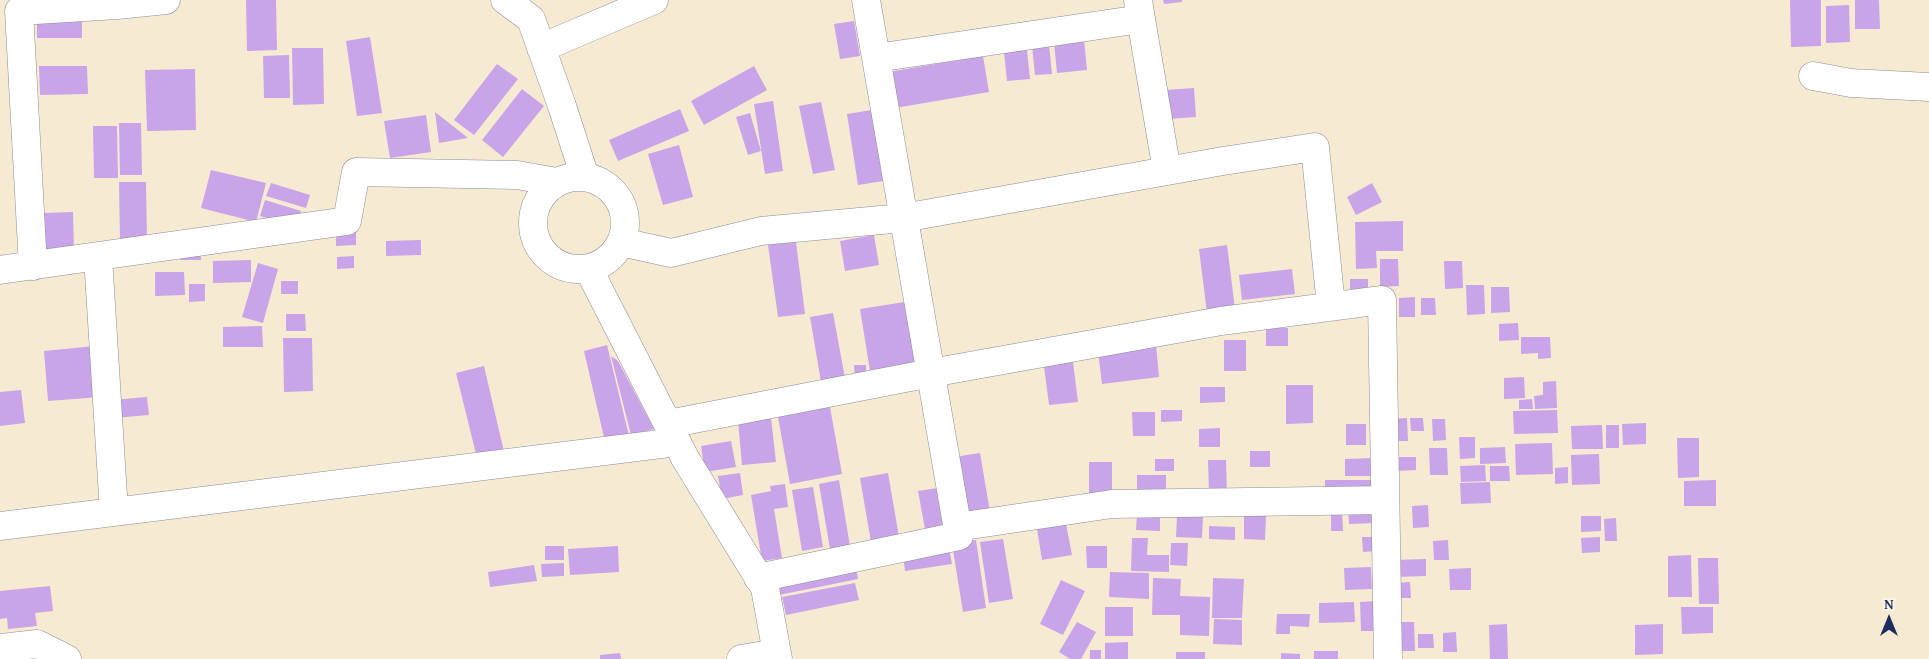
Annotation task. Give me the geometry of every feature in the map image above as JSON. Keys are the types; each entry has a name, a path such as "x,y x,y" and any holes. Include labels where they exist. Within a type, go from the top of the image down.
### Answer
{"street":[{"path":"33,266 19,11 166,0"},
{"path":"506,0 531,19 585,177"},
{"path":"541,48 654,0"},
{"path":"758,578 959,536 866,0"},
{"path":"876,58 1139,10 1167,171"},
{"path":"1813,76 1851,83 1929,87"},
{"path":"621,242 671,253 761,231 904,218 1167,171 1315,147 1331,306"},
{"path":"0,270 347,221 356,172 517,175 557,182"},
{"path":"585,177 599,181 611,189 620,200 625,214 626,229 621,242 613,254 602,263 588,268 573,268 560,264 548,256 539,245 534,231 533,216 538,203 546,191 557,182 585,177"},
{"path":"98,257 114,512"},
{"path":"588,268 673,433 765,588 778,656 741,659"},
{"path":"0,526 114,512 673,433 931,373 1221,321 1382,300 1388,659"},
{"path":"957,527 1112,504 1385,500"},
{"path":"0,648 39,651 67,659"}],"building":[{"path":"246,0 276,0 277,50 247,51"},
{"path":"1163,0 1182,0 1182,2 1164,4"},
{"path":"1790,0 1821,0 1821,46 1791,47"},
{"path":"1855,0 1879,0 1880,29 1855,29"},
{"path":"1849,5 1850,42 1826,43 1826,6"},
{"path":"37,13 82,13 82,38 37,38"},
{"path":"854,21 860,56 840,59 834,24"},
{"path":"370,37 382,113 357,116 346,41"},
{"path":"1084,39 1087,70 1057,73 1054,42"},
{"path":"1049,45 1052,74 1035,75 1032,46"},
{"path":"292,48 323,48 324,104 293,105"},
{"path":"1027,50 1030,79 1007,81 1004,52"},
{"path":"289,55 290,98 264,98 263,56"},
{"path":"983,56 989,92 895,108 888,72"},
{"path":"497,64 518,79 474,135 454,120"},
{"path":"39,66 87,66 88,94 40,95"},
{"path":"754,66 767,90 704,125 691,101"},
{"path":"195,69 196,130 147,131 145,70"},
{"path":"1194,88 1196,117 1168,119 1165,90"},
{"path":"522,89 544,106 503,157 482,140"},
{"path":"773,101 783,171 765,174 754,104"},
{"path":"821,102 835,170 813,174 799,106"},
{"path":"680,109 689,131 618,161 609,140"},
{"path":"872,110 883,181 858,185 847,114"},
{"path":"435,112 468,138 439,143"},
{"path":"750,113 761,151 748,155 736,117"},
{"path":"426,115 431,152 390,158 384,121"},
{"path":"119,123 141,123 142,175 120,175"},
{"path":"93,126 117,126 118,178 94,178"},
{"path":"679,145 693,197 663,205 648,154"},
{"path":"211,170 266,183 256,222 201,208"},
{"path":"119,182 146,182 147,241 120,241"},
{"path":"271,183 310,195 306,208 266,196"},
{"path":"1372,183 1382,202 1356,215 1347,197"},
{"path":"265,200 301,211 296,227 260,216"},
{"path":"73,212 74,251 45,251 44,213"},
{"path":"1403,221 1403,251 1376,251 1377,268 1356,269 1355,222"},
{"path":"336,230 356,230 356,245 336,246"},
{"path":"795,234 805,314 778,317 767,238"},
{"path":"874,235 879,265 845,271 840,241"},
{"path":"421,240 421,255 386,256 386,241"},
{"path":"1227,245 1235,309 1207,313 1199,249"},
{"path":"180,249 200,249 201,260 180,260"},
{"path":"354,256 354,268 337,269 337,257"},
{"path":"1380,259 1398,259 1399,286 1380,287"},
{"path":"251,260 251,282 213,283 213,261"},
{"path":"1444,261 1462,261 1463,288 1445,289"},
{"path":"258,263 278,269 263,323 242,317"},
{"path":"1292,269 1295,294 1242,300 1239,275"},
{"path":"155,272 184,272 185,295 155,296"},
{"path":"1350,279 1368,279 1368,295 1350,295"},
{"path":"281,281 298,281 298,294 281,294"},
{"path":"189,284 205,284 205,301 189,302"},
{"path":"1466,285 1484,285 1485,314 1467,315"},
{"path":"1491,287 1509,287 1510,312 1491,313"},
{"path":"1415,297 1415,317 1399,317 1399,298"},
{"path":"1421,298 1435,298 1436,315 1421,315"},
{"path":"911,301 922,369 871,377 860,309"},
{"path":"833,313 845,378 821,382 810,317"},
{"path":"286,314 305,314 306,331 286,331"},
{"path":"1518,323 1519,340 1499,341 1499,324"},
{"path":"262,326 263,347 223,347 223,327"},
{"path":"1266,328 1288,328 1288,346 1266,346"},
{"path":"1521,337 1550,337 1551,358 1538,359 1538,353 1521,354"},
{"path":"283,338 312,338 313,391 284,392"},
{"path":"1224,340 1246,340 1246,371 1224,371"},
{"path":"1156,344 1159,377 1102,384 1098,351"},
{"path":"607,345 630,440 606,446 584,351"},
{"path":"95,346 100,397 48,401 44,351"},
{"path":"611,356 618,361 654,429 631,435"},
{"path":"1073,362 1078,402 1049,405 1044,366"},
{"path":"854,365 866,365 867,382 855,382"},
{"path":"484,366 505,456 478,462 456,373"},
{"path":"1524,377 1525,398 1504,399 1504,378"},
{"path":"1556,381 1557,408 1535,409 1534,396 1543,395 1543,382"},
{"path":"1286,385 1313,385 1313,423 1286,424"},
{"path":"1200,387 1225,387 1225,402 1200,403"},
{"path":"21,390 25,423 0,426 0,392"},
{"path":"147,397 149,415 114,418 112,400"},
{"path":"1532,399 1533,409 1519,409 1519,400"},
{"path":"830,407 842,474 790,484 778,417"},
{"path":"1161,410 1182,410 1182,421 1161,422"},
{"path":"1557,410 1558,433 1514,434 1513,411"},
{"path":"1132,412 1155,412 1155,436 1133,436"},
{"path":"771,418 776,462 742,465 738,421"},
{"path":"1407,418 1408,441 1393,441 1392,419"},
{"path":"1410,418 1423,418 1424,431 1411,431"},
{"path":"1432,419 1445,419 1446,440 1433,441"},
{"path":"1646,423 1646,444 1623,445 1622,424"},
{"path":"1346,424 1366,424 1366,445 1346,445"},
{"path":"1602,425 1603,449 1572,449 1571,426"},
{"path":"1606,425 1619,425 1619,448 1606,448"},
{"path":"1220,428 1220,447 1199,447 1199,429"},
{"path":"1459,437 1475,437 1475,458 1460,459"},
{"path":"1677,438 1699,438 1699,477 1678,478"},
{"path":"731,441 736,467 705,472 701,446"},
{"path":"1552,443 1553,474 1516,475 1515,444"},
{"path":"1505,447 1506,463 1480,464 1480,448"},
{"path":"1429,448 1447,448 1448,475 1430,475"},
{"path":"1250,451 1270,451 1270,467 1250,467"},
{"path":"980,453 990,512 964,516 954,457"},
{"path":"1599,454 1600,484 1572,485 1571,455"},
{"path":"1395,457 1416,457 1416,470 1395,471"},
{"path":"1374,458 1374,476 1345,476 1345,459"},
{"path":"1155,459 1174,459 1174,471 1155,471"},
{"path":"1208,460 1226,460 1227,496 1209,496"},
{"path":"1089,462 1112,462 1112,494 1089,495"},
{"path":"1485,465 1486,481 1461,482 1460,466"},
{"path":"1490,466 1509,466 1510,481 1490,481"},
{"path":"1568,467 1568,483 1555,484 1555,468"},
{"path":"740,473 743,495 722,499 718,476"},
{"path":"888,473 899,537 871,542 860,478"},
{"path":"1137,475 1166,475 1166,499 1137,500"},
{"path":"839,480 850,546 830,549 819,484"},
{"path":"1325,480 1373,480 1373,498 1325,498"},
{"path":"1716,480 1716,506 1684,506 1684,481"},
{"path":"1490,482 1491,503 1461,504 1460,483"},
{"path":"785,484 788,507 774,509 782,558 762,561 751,495 771,491 770,486"},
{"path":"813,487 823,547 802,551 792,490"},
{"path":"944,487 950,524 925,529 918,491"},
{"path":"1348,504 1375,504 1376,523 1349,524"},
{"path":"1428,505 1429,527 1413,528 1412,506"},
{"path":"1331,511 1342,511 1343,531 1331,531"},
{"path":"1137,513 1160,514 1160,531 1136,530"},
{"path":"1244,515 1266,516 1265,540 1244,539"},
{"path":"1177,516 1203,517 1202,538 1176,537"},
{"path":"1581,516 1601,516 1601,531 1581,532"},
{"path":"1616,518 1617,541 1605,541 1604,519"},
{"path":"1066,524 1072,555 1042,560 1037,529"},
{"path":"1209,526 1235,527 1235,540 1209,539"},
{"path":"1362,537 1376,537 1376,551 1363,552"},
{"path":"1600,537 1600,552 1582,553 1581,538"},
{"path":"1132,538 1148,538 1147,555 1169,555 1169,572 1131,571"},
{"path":"1003,539 1013,599 989,603 980,542"},
{"path":"976,540 986,608 963,612 952,544"},
{"path":"1448,540 1449,560 1434,560 1433,541"},
{"path":"1171,543 1188,543 1187,566 1170,565"},
{"path":"545,546 564,546 564,560 545,560"},
{"path":"618,546 619,572 570,575 568,549"},
{"path":"1086,546 1107,546 1107,568 1087,568"},
{"path":"949,548 952,564 905,571 903,555"},
{"path":"1691,555 1692,597 1668,597 1668,556"},
{"path":"1698,558 1718,558 1719,604 1699,604"},
{"path":"1426,559 1426,576 1394,577 1393,560"},
{"path":"855,561 858,579 779,595 775,578"},
{"path":"564,563 564,576 542,577 541,564"},
{"path":"534,565 537,581 490,587 488,572"},
{"path":"1371,567 1372,589 1345,590 1344,568"},
{"path":"1471,568 1471,590 1450,590 1449,569"},
{"path":"1110,572 1149,573 1149,599 1109,597"},
{"path":"1153,578 1181,579 1180,596 1210,597 1209,636 1180,635 1180,615 1152,615"},
{"path":"1213,578 1244,579 1242,618 1212,618"},
{"path":"1061,580 1085,591 1063,635 1040,624"},
{"path":"1410,582 1411,598 1397,598 1397,583"},
{"path":"855,583 859,600 786,615 782,597"},
{"path":"50,586 53,611 35,613 37,626 8,629 7,618 0,619 0,591"},
{"path":"1376,601 1377,631 1361,631 1360,602"},
{"path":"1354,602 1355,622 1319,623 1319,603"},
{"path":"1105,607 1133,607 1133,636 1105,636"},
{"path":"1681,607 1713,607 1713,633 1682,634"},
{"path":"1277,614 1310,614 1309,627 1290,626 1290,634 1276,634"},
{"path":"1214,619 1242,620 1242,645 1213,644"},
{"path":"1077,622 1096,632 1081,659 1070,659 1059,652"},
{"path":"1393,622 1414,622 1415,651 1394,651"},
{"path":"1507,624 1508,659 1490,659 1489,625"},
{"path":"1663,624 1663,654 1635,655 1635,625"},
{"path":"1456,632 1457,652 1443,652 1443,633"},
{"path":"1418,634 1433,634 1434,648 1418,648"},
{"path":"1128,642 1128,659 1105,659 1105,643"},
{"path":"1090,650 1101,650 1101,659 1090,659"},
{"path":"1314,651 1338,651 1338,659 1314,659"},
{"path":"1176,652 1205,652 1205,659 1176,659"},
{"path":"620,653 621,659 600,659 600,655"},
{"path":"1281,653 1300,654 1300,659 1281,659"}]}
